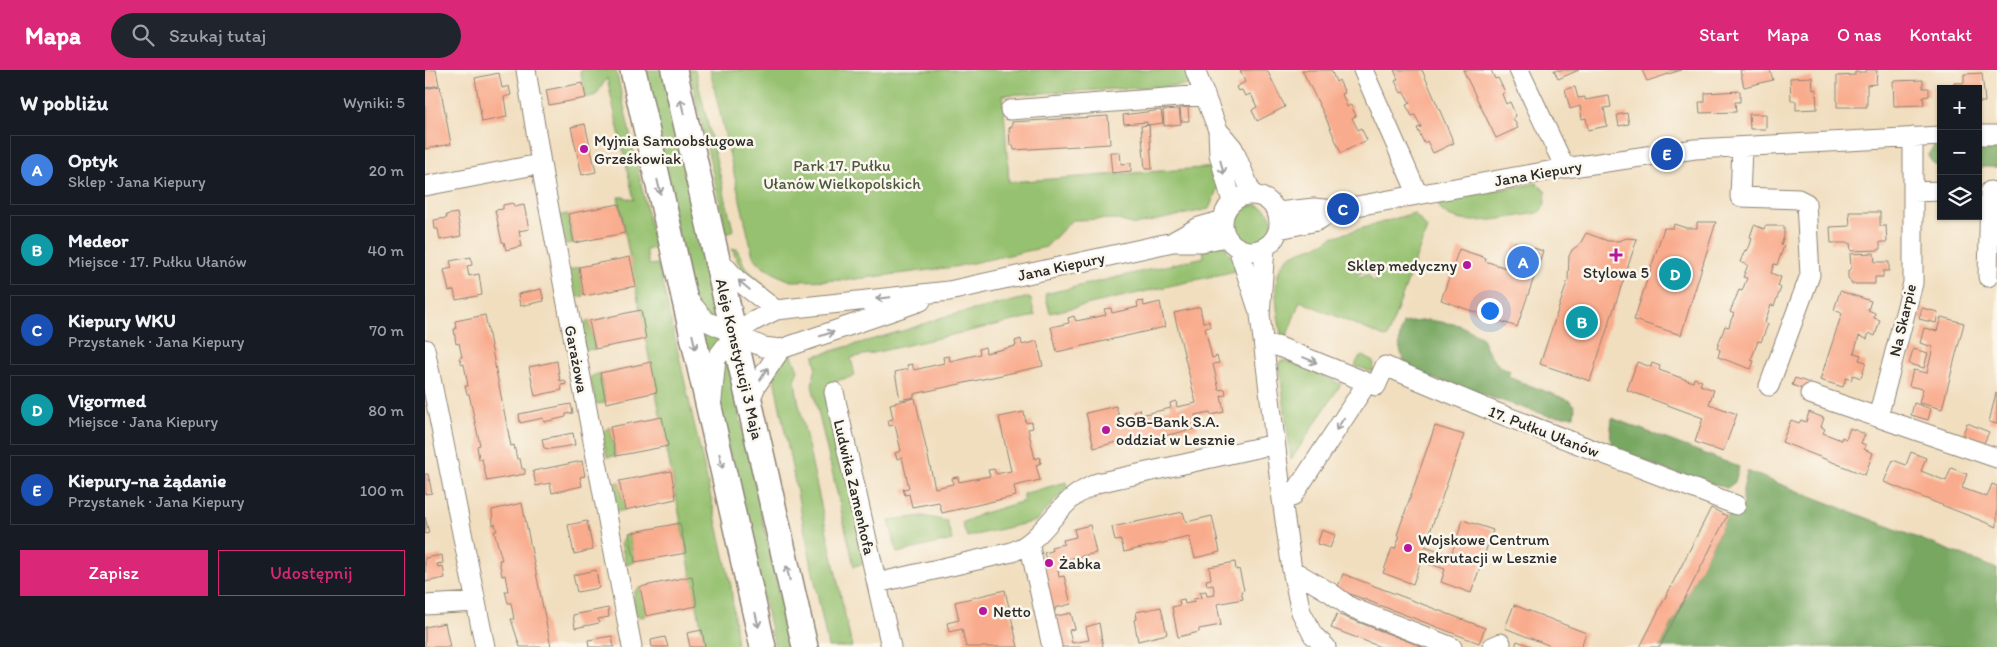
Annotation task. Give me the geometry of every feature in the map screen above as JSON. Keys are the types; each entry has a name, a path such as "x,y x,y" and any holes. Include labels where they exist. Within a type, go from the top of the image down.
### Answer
{"main road":[{"path":"633,70 763,647"},
{"name":"Aleje Konstytucji 3 Maja","path":"674,70 805,647"}],"street":[{"name":"Garażowa","path":"525,70 632,647"},
{"path":"1195,70 1218,130 1219,154 1232,202"},
{"path":"1363,70 1418,196"},
{"path":"1519,70 1565,168"},
{"path":"1010,110 1205,95"},
{"path":"1218,130 1233,148 1252,194"},
{"path":"1982,135 1997,134"},
{"name":"Jana Kiepury","path":"1278,220 1314,208 1335,210 1565,168 1695,149 1937,136"},
{"name":"Na Skarpie","path":"1878,417 1913,283 1913,137"},
{"path":"1742,147 1740,197 1797,199 1806,203 1810,275 1769,386"},
{"path":"425,186 541,164"},
{"path":"1913,192 1937,191"},
{"path":"1988,191 1988,278"},
{"path":"1229,235 1250,251 1265,248 1274,240 1278,220 1270,201 1252,194 1232,202 1224,213 1229,235 1260,315 1292,570 1301,612 1316,643"},
{"name":"Jana Kiepury","path":"711,414 716,360 734,335 754,321 776,310 949,291 1173,242 1202,242 1229,235"},
{"path":"1260,315 1265,276 1265,248"},
{"path":"716,256 737,280 776,310"},
{"name":"Jana Kiepury","path":"683,294 707,321 763,347 781,349 949,291"},
{"path":"1264,347 1277,346 1371,385 1292,497 1282,499"},
{"path":"425,349 431,408 485,647"},
{"path":"750,400 767,368 781,349"},
{"name":"17. Pułku Ułanów","path":"1371,385 1385,366 1490,410 1736,505"},
{"name":"Ludwika Zamenhofa","path":"834,392 891,647"},
{"path":"1810,394 1997,458"},
{"path":"877,583 1012,552 1025,547 1043,531 1076,495 1097,483 1275,444"},
{"path":"1029,543 1052,647"},
{"path":"1292,570 1331,593 1350,607 1452,647"},
{"path":"425,605 476,602"}],"green space":[{"path":"580,70 616,70 655,248 646,250 649,265 658,264 731,586 737,647 705,647 618,197 634,200 607,78 596,95 586,98"},
{"path":"640,70 663,70 791,647 775,647"},
{"path":"689,70 695,70 733,230 727,234"},
{"name":"Park 17. Pułku Ułanów Wielkopolskich","path":"710,70 1187,70 1193,85 1003,95 1009,182 1217,167 1219,184 1209,209 1135,225 1114,219 1072,220 1046,247 954,267 848,280 791,281 761,265 753,256"},
{"path":"1997,138 1997,167 1982,167 1982,139"},
{"path":"1937,144 1937,165 1928,155"},
{"path":"1537,183 1546,192 1544,207 1537,213 1482,221 1467,221 1454,218 1444,212 1438,203 1441,200"},
{"path":"1253,205 1266,211 1272,224 1266,237 1253,243 1240,237 1234,224 1240,211"},
{"path":"1414,213 1427,228 1387,338 1300,301 1286,338 1281,334 1276,288 1277,277 1281,267 1287,259 1296,253 1319,245 1332,237","holes":["1365,259 1370,267 1378,263 1381,266 1372,271 1377,280 1373,282 1368,274 1360,278 1357,275 1366,270 1362,261"]},
{"path":"568,214 574,243 565,244 557,216"},
{"path":"1224,244 1240,270 1050,313 1045,294 1204,257 1203,247"},
{"path":"732,249 737,249 745,267 767,288 762,288 741,269"},
{"path":"579,267 584,296 574,297 569,270"},
{"path":"1030,297 1035,316 851,358 855,376 839,380 834,385 872,562 854,566 812,385 816,366 814,356 909,329 943,317"},
{"path":"1429,320 1459,325 1481,336 1489,353 1499,366 1510,371 1508,377 1571,401 1575,407 1574,416 1549,416 1412,372 1404,360 1400,349 1399,343 1403,323"},
{"path":"589,321 595,349 585,350 580,324"},
{"path":"788,346 798,370 795,378 797,395 852,647 828,647 771,363"},
{"path":"1362,356 1372,360 1374,364 1373,372 1355,366 1358,359"},
{"path":"1285,360 1341,384 1291,460 1279,362"},
{"path":"600,373 606,403 596,404 590,377"},
{"path":"1612,418 1739,467 1735,482 1727,488 1687,479 1615,449 1610,439"},
{"path":"610,427 616,456 607,457 602,432"},
{"path":"1747,471 1997,569 1997,647 1660,647 1727,516 1743,505 1743,490"},
{"path":"619,481 625,510 615,512 611,487"},
{"path":"1066,482 1067,488 1036,521 967,537 962,523 981,514 1024,501 1023,494"},
{"path":"923,516 947,521 952,540 897,553 889,520"},
{"path":"629,533 635,562 626,565 621,542"},
{"path":"640,587 646,616 641,617 634,613 634,592"}],"building":[{"path":"425,70 436,70 439,85 425,88"},
{"path":"1240,70 1267,70 1285,107 1257,121 1252,110 1257,107 1251,94 1245,96 1242,90 1238,91 1236,87 1245,82"},
{"path":"1302,70 1331,70 1336,82 1339,80 1345,93 1342,94 1347,107 1351,105 1356,116 1352,118 1358,130 1361,128 1367,140 1341,153"},
{"path":"1394,70 1422,70 1454,143 1433,153 1427,141 1424,143 1417,128 1421,127 1415,115 1412,116 1406,105 1410,103 1404,92 1401,93 1395,81 1398,79"},
{"path":"1463,70 1491,70 1495,79 1498,78 1505,92 1502,94 1506,104 1510,102 1516,116 1513,118 1518,128 1496,138"},
{"path":"1554,70 1579,70 1558,79"},
{"path":"1642,70 1681,70 1647,81"},
{"path":"1740,70 1770,70 1773,80 1744,87"},
{"path":"1866,70 1877,70 1876,84 1867,85 1867,107 1837,107 1837,76 1855,75 1855,72 1866,72"},
{"path":"499,73 502,88 509,86 511,95 504,97 507,117 482,122 475,78"},
{"path":"1982,73 1985,102 1982,102 1982,85 1954,85 1954,83 1964,83 1964,74"},
{"path":"1812,77 1813,90 1816,89 1817,109 1796,110 1796,101 1791,101 1790,78"},
{"path":"1923,80 1923,88 1929,88 1929,96 1923,97 1924,105 1894,106 1893,81"},
{"path":"583,83 586,98 549,105 546,90"},
{"path":"440,86 451,144 425,149 425,89"},
{"path":"1575,87 1578,98 1585,97 1585,100 1609,96 1611,107 1604,108 1607,126 1588,130 1586,118 1582,119 1580,106 1570,109 1565,89"},
{"path":"1740,91 1740,102 1735,102 1736,112 1700,113 1699,102 1705,102 1705,93"},
{"path":"1188,107 1189,121 1181,121 1180,108"},
{"path":"1179,109 1181,124 1164,126 1163,110"},
{"path":"1161,110 1163,123 1147,125 1147,122 1124,124 1123,115"},
{"path":"1627,113 1629,124 1619,126 1617,115"},
{"path":"1749,114 1766,114 1766,129 1750,129"},
{"path":"1108,116 1110,144 1014,150 1013,145 1010,145 1009,128 1012,127 1012,122"},
{"name":"Myjnia Samoobsługowa Grześkowiak","path":"585,124 596,172 582,175 571,127"},
{"path":"1149,125 1152,169 1145,169 1141,126"},
{"path":"1110,152 1120,152 1121,164 1131,163 1131,171 1112,173"},
{"path":"513,203 514,207 524,205 529,229 519,231 522,246 506,250 504,242 502,242 495,210 503,209 503,205"},
{"path":"619,204 625,233 574,243 568,214"},
{"path":"1849,212 1880,212 1880,226 1886,226 1887,242 1880,242 1880,250 1851,251 1850,243 1831,243 1830,227 1850,226"},
{"path":"457,213 461,236 440,240 438,229 435,229 434,220 447,218 446,215"},
{"path":"1697,222 1716,222 1681,335 1634,320 1664,228 1673,228 1674,224 1686,228 1697,228"},
{"path":"1754,225 1764,229 1765,226 1784,226 1784,236 1781,245 1784,246 1777,265 1774,264 1771,273 1781,277 1778,286 1781,288 1774,306 1771,305 1768,313 1765,322 1768,324 1761,342 1758,341 1751,360 1754,361 1751,369 1718,357 1720,350 1717,348 1725,326 1729,327 1734,314 1730,312 1739,290 1742,291 1747,278 1743,277 1748,265 1740,262 1745,250 1747,251 1750,245 1752,238 1750,237"},
{"path":"1586,233 1608,241 1618,241 1627,238 1637,239 1590,381 1540,364 1568,280 1569,256 1572,250 1580,244"},
{"path":"1515,242 1543,251 1517,327 1441,300 1459,249 1486,258 1485,261 1506,268"},
{"path":"1874,253 1875,262 1889,262 1889,271 1883,271 1883,277 1875,277 1875,284 1851,284 1848,278 1848,271 1851,268 1850,254"},
{"path":"471,257 472,265 467,266 469,276 479,274 482,295 456,300 454,290 449,291 444,270 452,268 450,261"},
{"path":"630,257 636,286 584,296 579,267"},
{"path":"541,289 544,301 520,306 518,294"},
{"path":"1840,291 1871,301 1868,310 1875,313 1874,318 1880,320 1875,336 1869,333 1867,339 1859,336 1854,353 1861,355 1859,360 1866,362 1861,378 1853,375 1851,380 1846,378 1843,387 1820,380 1842,313 1834,310"},
{"path":"1143,301 1144,306 1160,302 1165,327 1057,352 1051,327 1069,323 1068,318 1074,316 1076,321 1106,315 1104,309 1111,308 1112,313 1138,307 1137,302"},
{"path":"1200,307 1203,322 1209,321 1210,327 1205,328 1212,358 1217,356 1219,363 1213,364 1219,390 1225,389 1226,395 1221,396 1224,412 1211,415 1210,412 1195,415 1198,428 1125,445 1124,440 1094,448 1086,413 1116,406 1120,420 1135,416 1134,411 1140,409 1141,415 1171,408 1170,403 1176,401 1177,407 1196,403 1174,313"},
{"path":"1922,308 1938,312 1936,323 1919,319"},
{"path":"641,310 646,339 595,349 589,321"},
{"path":"485,315 511,446 514,445 517,459 520,459 522,469 525,469 525,474 487,481 482,459 479,459 477,446 480,445 469,394 467,394 465,386 468,386 464,364 462,365 459,358 462,357 459,343 456,344 454,329 456,329 455,321"},
{"path":"1941,317 1964,323 1942,409 1919,403 1923,389 1909,386 1913,370 1927,373 1933,347 1920,343 1924,328 1937,331"},
{"path":"1021,339 1022,345 1037,341 1043,366 914,394 914,397 900,400 895,372 908,369 907,365 912,364 914,370 944,363 943,357 949,356 950,361 980,354 979,349 985,347 986,353 1016,346 1015,341"},
{"path":"1913,349 1928,353 1924,368 1909,364"},
{"path":"557,361 560,381 565,380 566,384 561,385 562,390 535,396 529,367"},
{"path":"651,362 657,392 606,403 600,373"},
{"path":"1637,362 1651,367 1652,363 1660,366 1659,370 1693,382 1694,378 1702,381 1700,385 1714,390 1709,404 1737,414 1723,452 1695,442 1703,418 1627,390"},
{"path":"1795,378 1810,383 1807,391 1792,385"},
{"path":"1997,394 1997,424 1989,422"},
{"path":"915,398 935,488 953,484 952,478 958,477 959,482 990,476 988,470 994,469 996,474 1011,471 999,417 1024,412 1026,423 1032,422 1033,428 1028,429 1035,459 1040,457 1041,463 1036,465 1040,480 1014,486 1016,496 942,513 939,502 912,507 909,494 905,495 903,489 909,488 902,457 897,459 895,453 901,451 895,425 889,426 888,420 893,419 890,404"},
{"path":"1914,403 1931,409 1928,420 1911,415"},
{"path":"571,404 573,413 566,414 566,417 544,422 543,418 520,423 519,414"},
{"path":"1809,412 1824,418 1821,427 1825,429 1823,433 1841,440 1842,437 1846,439 1850,428 1865,434 1861,443 1866,445 1864,449 1873,453 1865,475 1782,442 1791,420 1799,423 1801,420 1806,422"},
{"path":"662,417 668,446 616,456 610,427"},
{"path":"1967,423 1989,432 1983,445 1962,437"},
{"path":"1435,426 1464,435 1425,546 1451,555 1463,520 1493,530 1471,593 1441,582 1445,569 1421,561 1413,584 1383,573 1392,548 1395,549 1400,536 1397,535"},
{"path":"573,433 575,445 550,449 544,448 542,439"},
{"path":"1911,452 1926,458 1921,471 1946,481 1951,468 1967,474 1962,488 1987,497 1992,484 1997,486 1997,527 1884,482 1893,460 1906,465"},
{"path":"582,461 585,476 580,477 582,486 552,493 550,483 536,486 533,471"},
{"path":"671,471 676,499 625,510 619,481"},
{"path":"425,474 428,474 432,493 425,494"},
{"path":"522,503 551,647 520,647 511,619 514,619 511,603 508,603 505,591 508,591 505,575 502,576 499,560 502,560 494,531 497,531 495,524 493,525 492,510"},
{"path":"1711,508 1727,516 1660,647 1640,647"},
{"path":"1183,512 1186,522 1212,516 1220,552 1195,558 1189,537 1124,552 1121,540 1115,541 1112,527"},
{"path":"425,517 429,533 425,534"},
{"path":"587,521 593,550 574,554 568,525"},
{"path":"680,523 686,553 635,562 629,533"},
{"path":"1090,525 1096,553 1068,559 1068,562 1060,565 1059,577 1064,576 1071,604 1055,608 1055,611 1047,613 1043,581 1047,580 1044,567 1048,566 1044,553 1052,551 1051,547 1064,544 1063,540 1076,537 1074,529"},
{"path":"1322,530 1335,535 1330,548 1317,544"},
{"path":"442,555 443,563 437,564 438,567 443,566 445,578 425,582 425,558"},
{"path":"1235,562 1236,570 1239,569 1244,590 1241,591 1243,599 1217,604 1221,625 1199,629 1199,632 1178,637 1172,607 1180,605 1179,600 1184,599 1185,604 1194,602 1193,599 1201,598 1200,592 1206,591 1207,596 1215,595 1213,585 1207,586 1206,580 1211,579 1209,567"},
{"path":"596,570 599,588 577,592 573,575"},
{"path":"1343,574 1485,628 1479,643 1337,589"},
{"path":"692,576 697,606 646,616 640,587"},
{"name":"Netto","path":"1005,590 1018,647 966,647 962,629 949,632 947,623 959,620 955,602"},
{"path":"1514,605 1586,633 1581,647 1553,647 1505,628"},
{"path":"1161,607 1167,634 1138,641 1134,620 1137,619 1136,612"},
{"path":"608,608 609,617 598,619 599,623 575,628 573,615"},
{"path":"1071,613 1075,629 1069,630 1072,643 1089,640 1086,627 1099,623 1103,647 1061,647 1052,617"},
{"path":"1337,614 1423,647 1381,647 1331,628"},
{"path":"445,623 450,647 425,647 425,627"},
{"path":"702,630 705,647 690,647 687,633"},
{"path":"612,636 614,647 589,647 588,640"},
{"path":"665,637 668,647 652,647 651,640"},
{"path":"1517,641 1531,646 1531,647 1515,647"}],"place":[{"name":"Myjnia Samoobsługowa Grześkowiak","path":"584,149"},
{"name":"Kiepury-na żądanie","path":"1667,154"},
{"name":"Kiepury WKU","path":"1343,209"},
{"name":"Stylowa 5","path":"1616,255"},
{"name":"Optyk","path":"1523,262"},
{"name":"Sklep medyczny","path":"1467,265"},
{"name":"Vigormed","path":"1675,274"},
{"name":"Medeor","path":"1582,322"},
{"name":"SGB-Bank S.A. oddział w Lesznie","path":"1106,430"},
{"name":"Wojskowe Centrum Rekrutacji w Lesznie","path":"1408,548"},
{"name":"Żabka","path":"1049,563"},
{"name":"Netto","path":"983,611"}]}
